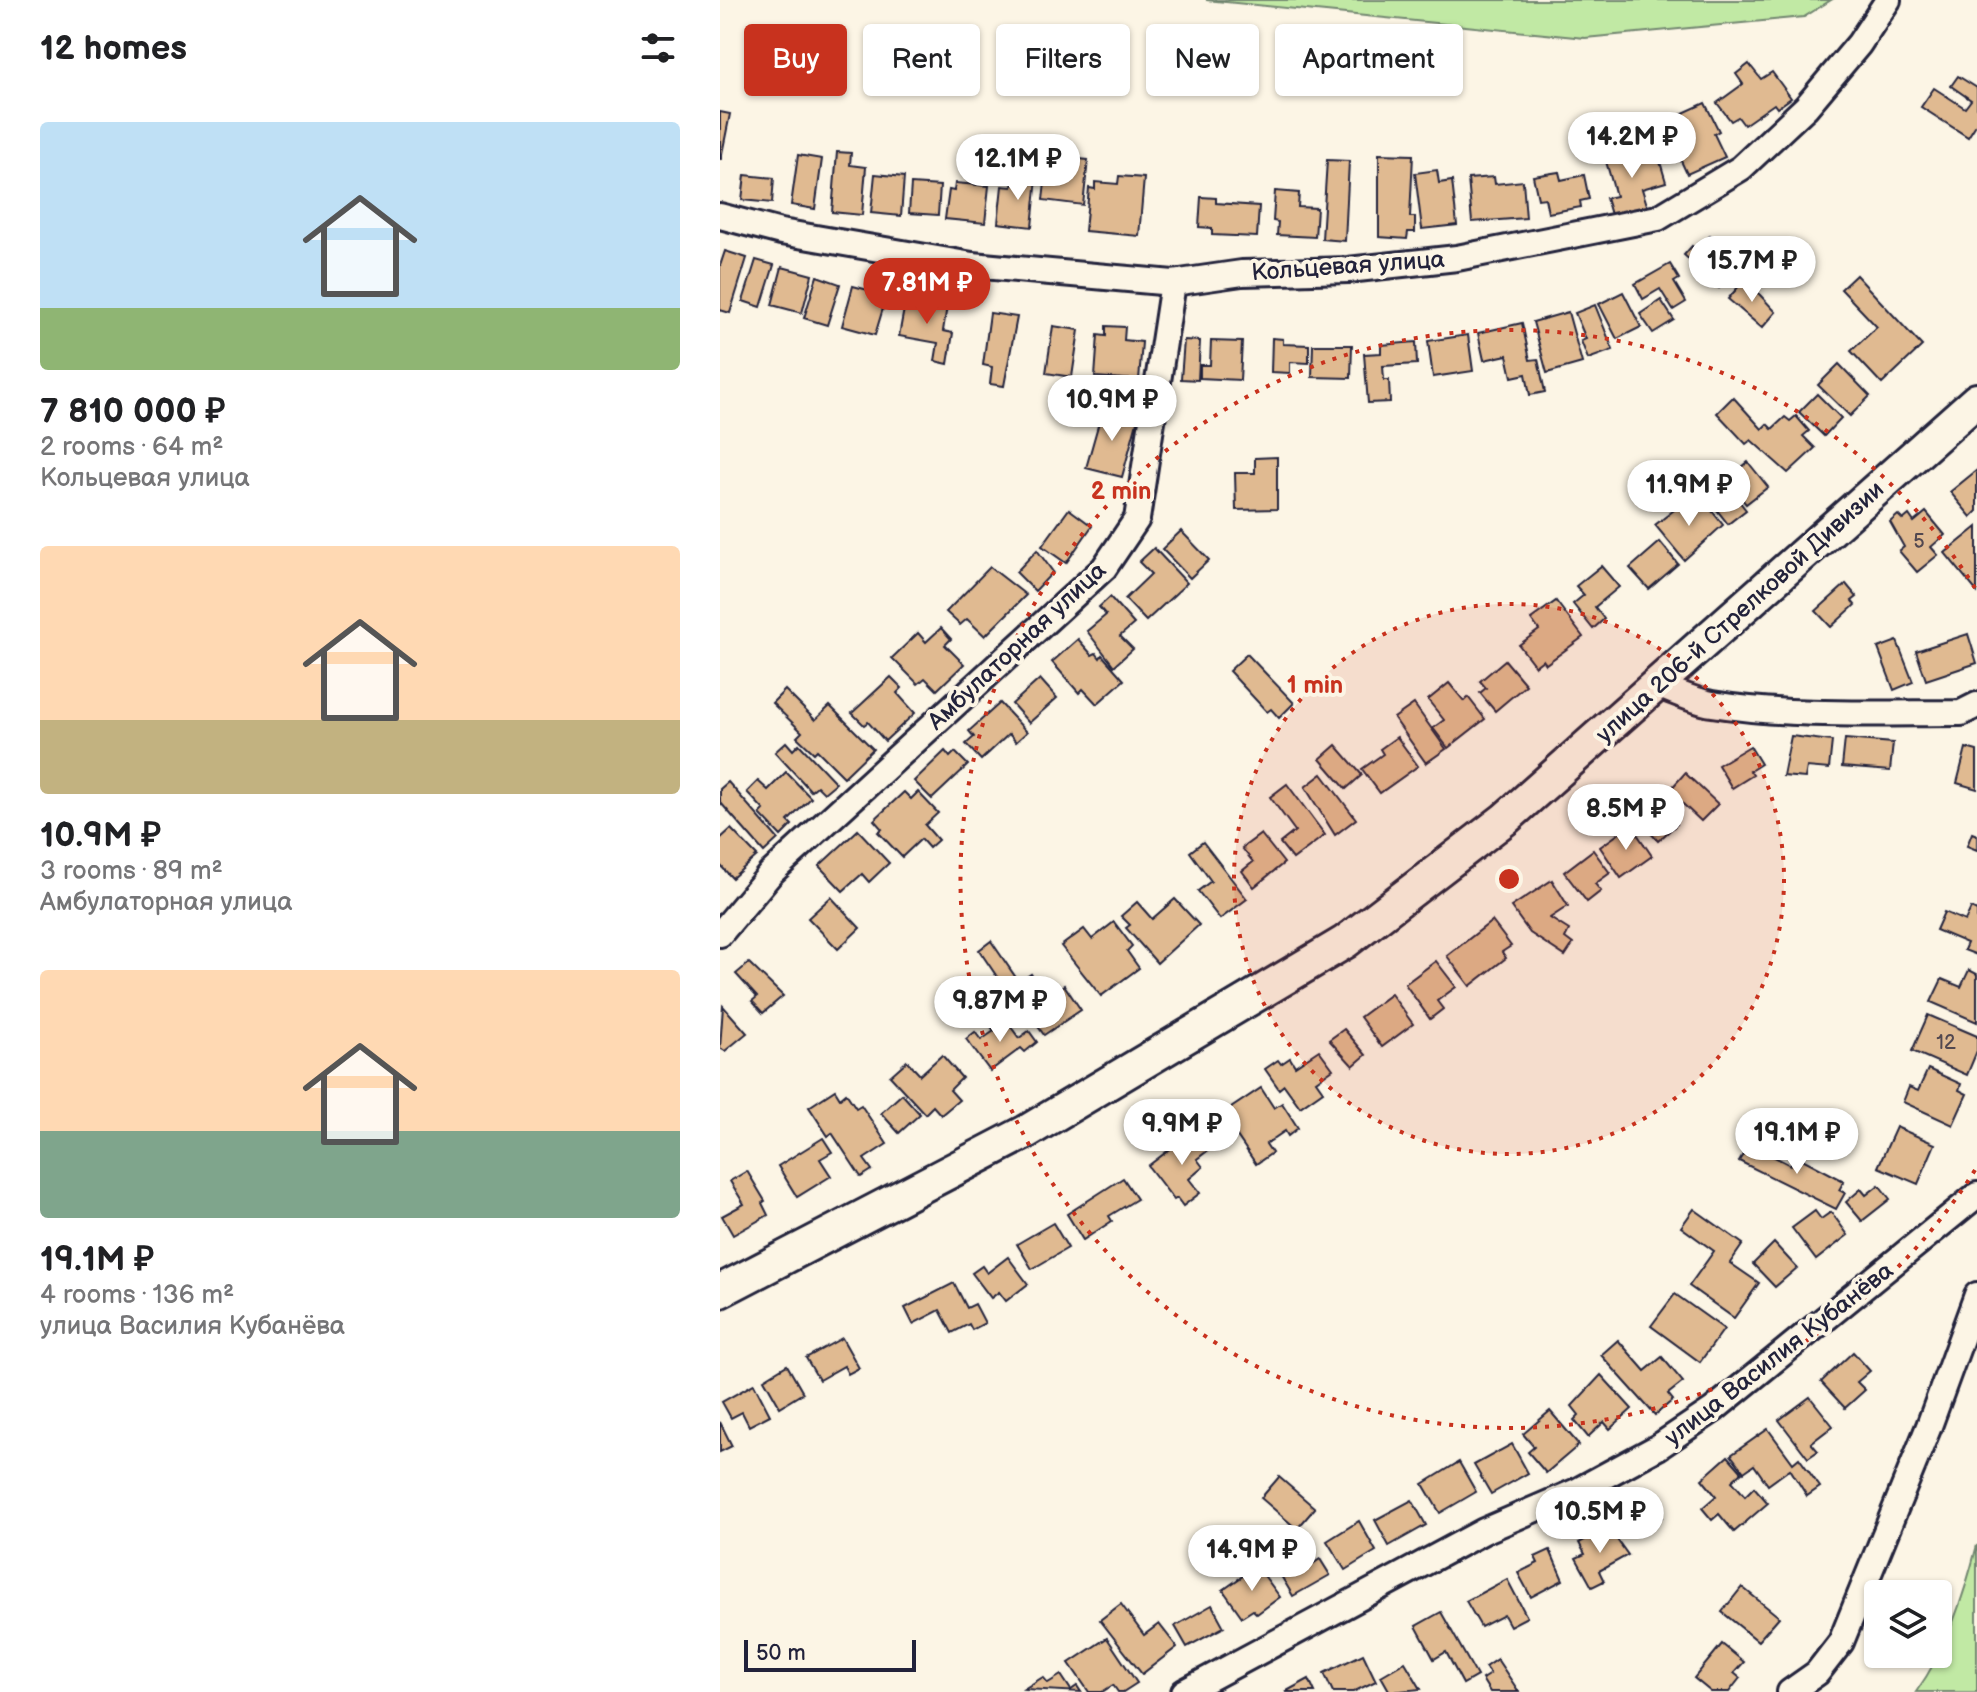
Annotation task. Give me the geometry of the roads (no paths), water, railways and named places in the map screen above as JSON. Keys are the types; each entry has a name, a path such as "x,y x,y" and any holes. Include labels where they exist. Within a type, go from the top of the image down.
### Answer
{"main road":[{"name":"улица 206-й Стрелковой Дивизии","path":"720,1291 1026,1132 1345,942 1505,819 1659,686 1977,400"}],"street":[{"name":"Кольцевая улица","path":"720,216 781,232 972,265 1173,283 1242,273 1348,270 1457,258 1658,218 1741,168 1806,107 1859,44 1888,0"},
{"name":"Амбулаторная улица","path":"720,934 771,873 1104,568 1137,519 1173,283"},
{"path":"1659,686 1709,704 1764,709 1961,713 1977,705"},
{"name":"улица Василия Кубанёва","path":"1184,1692 1484,1531 1577,1491 1658,1447 1713,1410 1977,1195"},
{"path":"1790,1692 1817,1673 1841,1642 1929,1426 1977,1295"}]}
